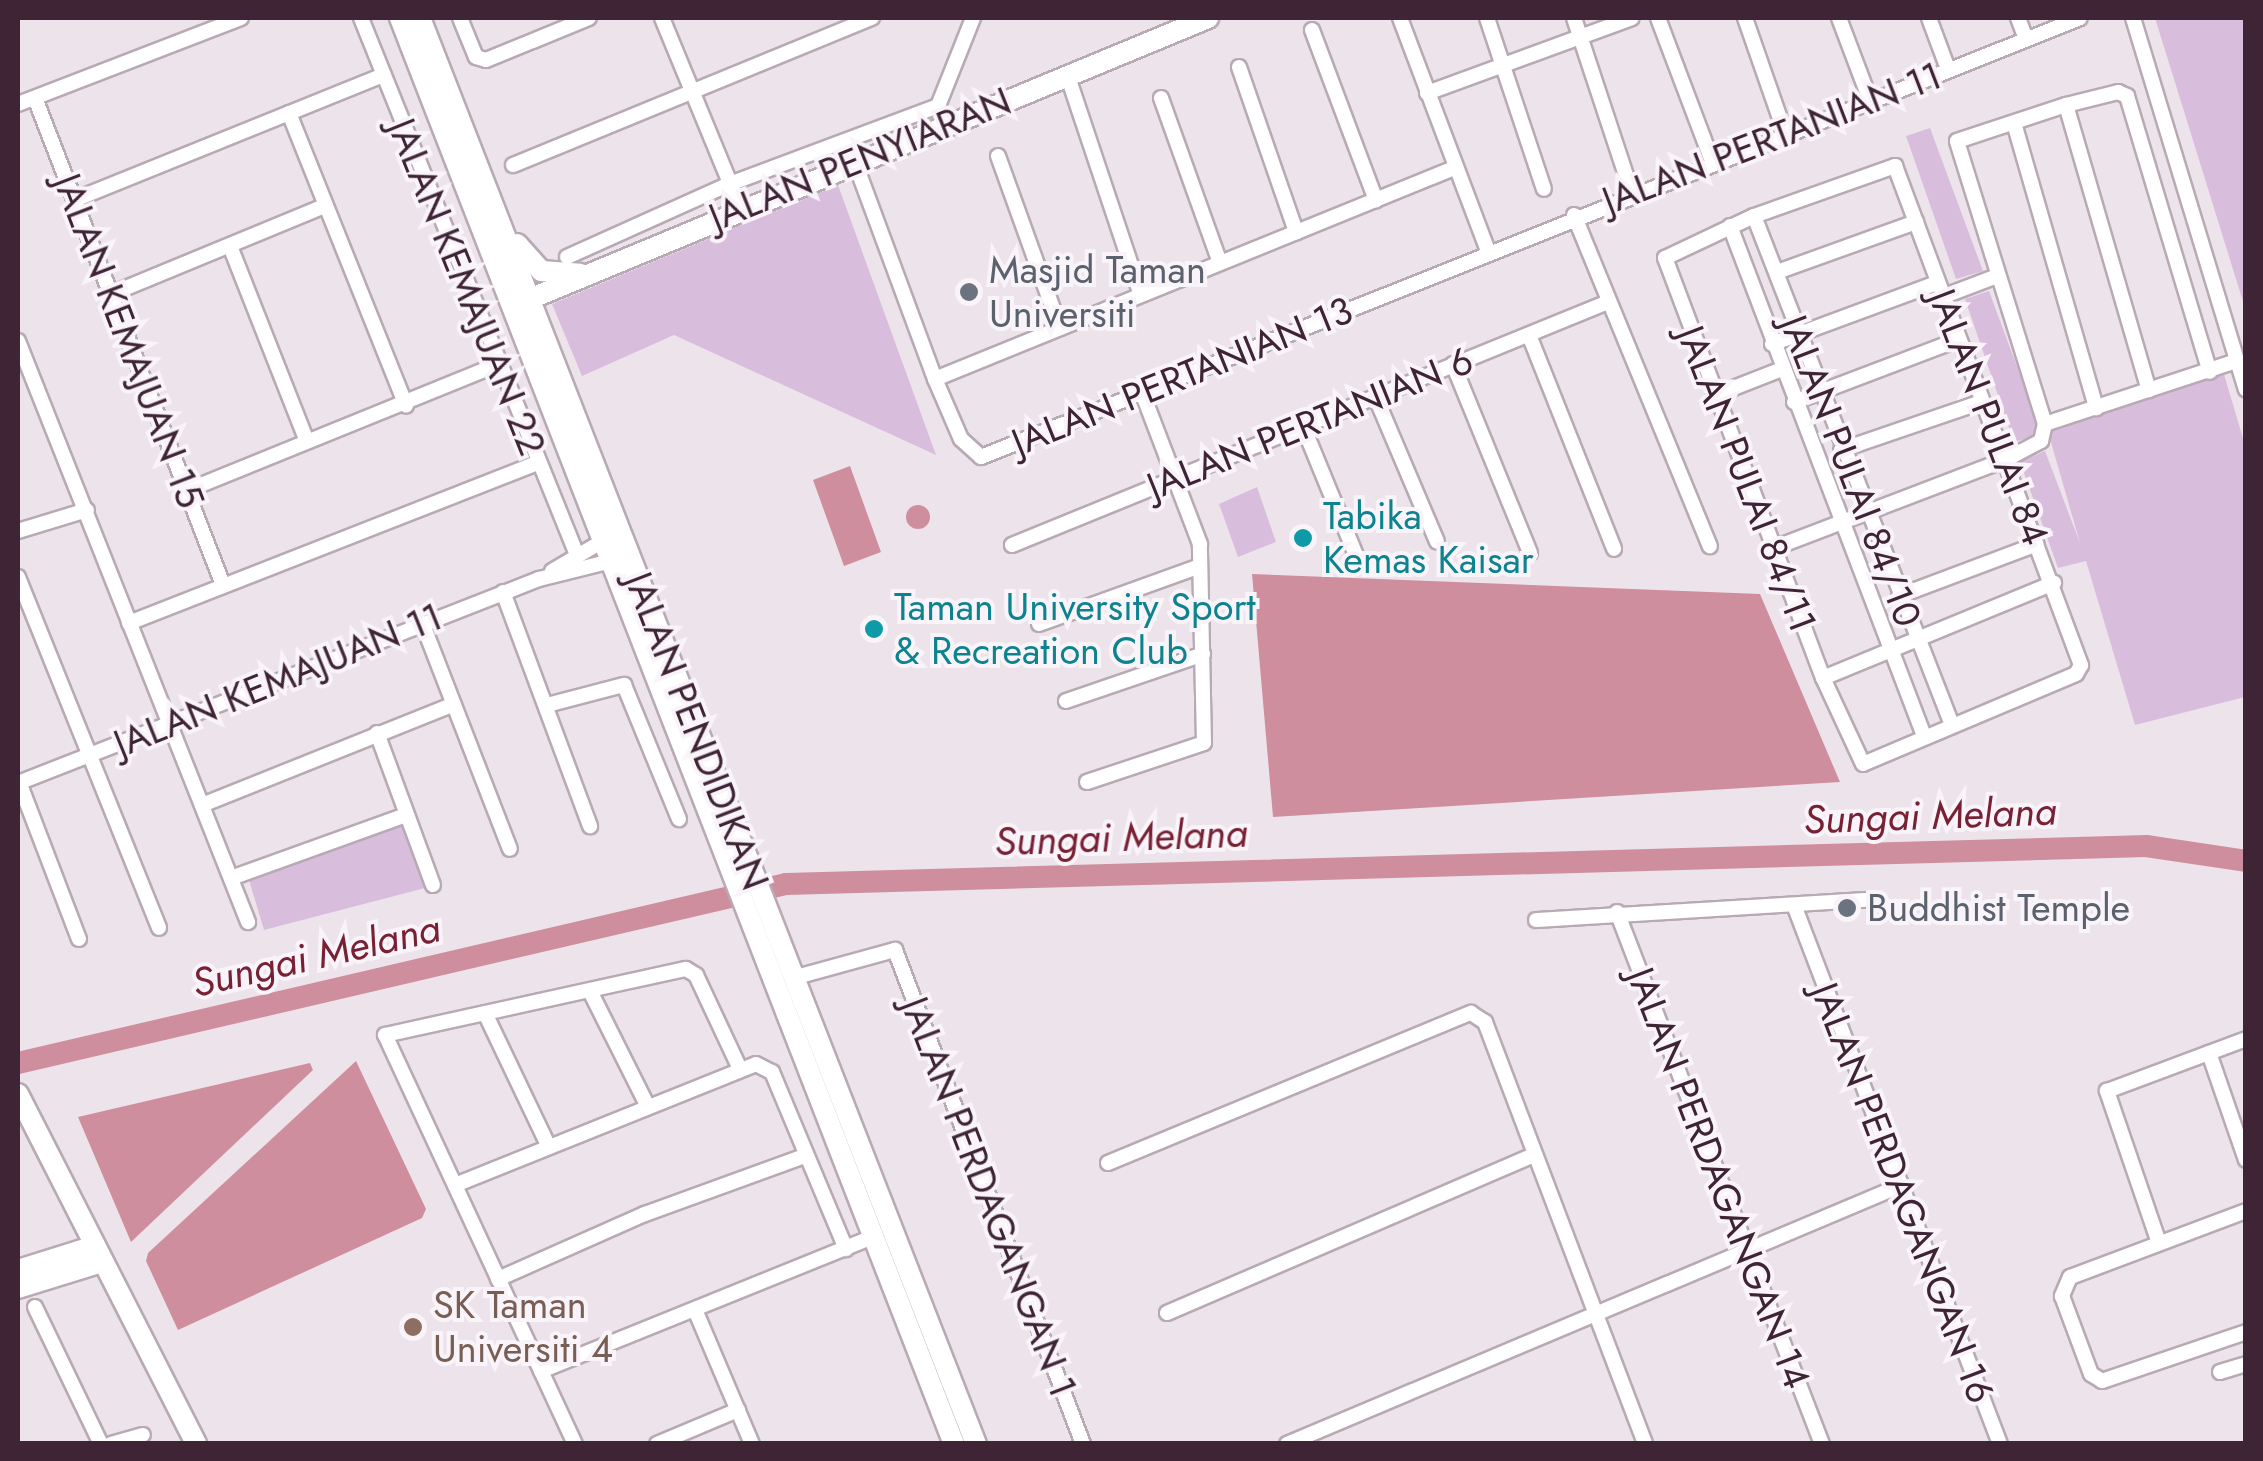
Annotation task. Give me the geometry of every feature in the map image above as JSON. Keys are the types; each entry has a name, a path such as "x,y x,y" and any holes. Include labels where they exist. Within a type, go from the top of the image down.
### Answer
{"main road":[{"name":"JALAN PENDIDIKAN","path":"400,18 522,302 564,384 716,810 776,992 948,1442"},
{"name":"JALAN PENDIDIKAN","path":"420,18 495,208 522,302 607,551 716,810 793,978 976,1444"},
{"name":"JALAN PENYIARAN","path":"522,302 740,207 1208,18"},
{"path":"495,208 541,271 592,274"},
{"path":"564,384 549,310 556,297 592,274"},
{"path":"18,1094 196,1444"},
{"path":"18,1270 98,1254"},
{"path":"18,1288 98,1254"}],"street":[{"path":"18,104 241,18"},
{"name":"JALAN KEMAJUAN 22","path":"361,18 497,365 577,555"},
{"path":"460,18 476,57 486,60 588,18"},
{"path":"662,18 740,207"},
{"path":"513,165 872,18"},
{"path":"566,257 732,184 938,106 972,18"},
{"path":"1400,18 1488,250"},
{"path":"1487,18 1544,190"},
{"path":"1574,18 1632,193"},
{"path":"1426,92 1632,18"},
{"path":"1658,18 1712,161"},
{"path":"1746,18 1785,133"},
{"path":"1839,18 1870,100"},
{"path":"1929,18 1948,69"},
{"path":"2018,18 2026,39"},
{"name":"JALAN PERTANIAN 11","path":"1710,546 1574,215 2080,18"},
{"path":"2133,18 2246,388"},
{"path":"1312,30 1376,200"},
{"path":"1240,68 1296,232"},
{"path":"1067,74 1140,296"},
{"path":"74,200 384,75"},
{"path":"1774,548 2005,460 2041,441 2045,424 1956,141 2066,105 2118,92 2127,96 2210,372"},
{"name":"JALAN KEMAJUAN 15","path":"34,98 223,585"},
{"path":"1161,98 1220,264"},
{"path":"2066,105 2149,390"},
{"path":"289,113 406,405"},
{"path":"2014,123 2096,408"},
{"path":"998,156 1060,328"},
{"name":"JALAN PERTANIAN 13","path":"854,160 935,379 962,440 981,457 1574,215"},
{"name":"JALAN PULAI 84/11","path":"1730,226 1924,736 1863,764 1823,678 1713,396 1665,258 1730,226 1754,216 1896,166"},
{"name":"JALAN PULAI 84","path":"1896,166 1981,402 2054,583 2080,669 1952,725"},
{"path":"935,379 1454,168"},
{"path":"110,294 325,206"},
{"name":"JALAN PULAI 84/10","path":"1754,216 1864,512 1952,725"},
{"path":"1778,272 1916,222"},
{"path":"230,246 307,441"},
{"path":"1772,344 1940,290 1998,276"},
{"name":"JALAN PERTANIAN 6","path":"1012,545 1608,302"},
{"path":"1529,335 1614,550"},
{"path":"1794,402 1958,340"},
{"path":"18,342 248,922"},
{"path":"2045,424 2237,362"},
{"path":"1453,364 1530,553"},
{"path":"186,491 497,365"},
{"path":"1713,396 1782,369"},
{"path":"1087,782 1204,743 1200,544 1142,392"},
{"path":"1376,398 1436,542"},
{"path":"1842,450 1981,402"},
{"path":"1303,426 1356,555"},
{"path":"129,623 537,463"},
{"path":"18,531 87,510"},
{"path":"1899,596 2037,544"},
{"name":"JALAN KEMAJUAN 11","path":"538,579 577,555 607,551"},
{"name":"JALAN KEMAJUAN 11","path":"18,783 607,551"},
{"path":"1039,624 1200,566"},
{"path":"18,577 159,928"},
{"path":"1823,678 1914,636 2054,583"},
{"path":"503,592 590,826"},
{"path":"423,624 510,849"},
{"path":"1066,702 1202,654"},
{"path":"547,705 624,685 679,820"},
{"path":"202,805 454,704"},
{"path":"1924,736 1952,725"},
{"path":"377,733 433,885"},
{"path":"18,783 79,939"},
{"path":"232,878 406,815"},
{"name":"JALAN PERDAGANGAN 14","path":"1536,920 1616,912 1866,900"},
{"name":"JALAN PERDAGANGAN 16","path":"1794,904 2000,1444"},
{"name":"JALAN PERDAGANGAN 14","path":"1616,912 1822,1444"},
{"name":"JALAN PERDAGANGAN 1","path":"793,978 894,950 1083,1444"},
{"path":"575,1444 384,1036 692,970 738,1067"},
{"path":"590,990 647,1105"},
{"path":"485,1013 548,1144"},
{"path":"1108,1163 1471,1014 1485,1022 1645,1444"},
{"path":"2158,1243 2110,1085 2246,1039"},
{"path":"2209,1053 2246,1160"},
{"path":"454,1186 738,1067 765,1066 846,1249"},
{"path":"1167,1312 1534,1155"},
{"path":"498,1279 644,1214 804,1156"},
{"path":"1286,1444 1594,1312 1747,1255 1902,1185"},
{"path":"2246,1211 2070,1277 2062,1296 2091,1374 2106,1381 2246,1332"},
{"path":"541,1371 873,1238"},
{"path":"35,1307 101,1444"},
{"path":"696,1312 752,1444"},
{"path":"2220,1372 2246,1364"},
{"path":"657,1444 738,1410"},
{"path":"111,1444 142,1434"}],"shaded area":[{"path":"2155,18 2245,18 2245,308"},
{"path":"1930,128 1983,271 1956,279 1906,136"},
{"path":"838,185 936,455 674,335 582,376 552,304"},
{"path":"1989,291 2042,434 2014,442 1965,299"},
{"path":"2223,371 2245,445 2245,697 2135,725 2086,561 2058,568 2020,462 2045,451 2080,543 2046,425"},
{"path":"850,466 881,552 844,566 813,480"},
{"path":"1257,487 1276,542 1238,557 1219,504"},
{"path":"918,505 930,517 918,529 906,517"},
{"path":"1252,574 1760,594 1840,782 1273,817"},
{"path":"399,824 406,828 429,887 264,930 249,880"},
{"path":"356,1061 426,1209 422,1218 178,1330 146,1261 148,1253"},
{"path":"310,1063 313,1070 131,1242 78,1117"}],"waterway":[{"name":"Sungai Melana","path":"18,1063 786,884 2146,846 2246,861"}],"place":[{"name":"Masjid Taman Universiti","path":"969,292"},
{"name":"Tabika Kemas Kaisar","path":"1303,538"},
{"name":"Taman University Sport & Recreation Club","path":"874,629"},
{"name":"Buddhist Temple","path":"1847,908"},
{"name":"SK Taman Universiti 4","path":"413,1327"}]}
